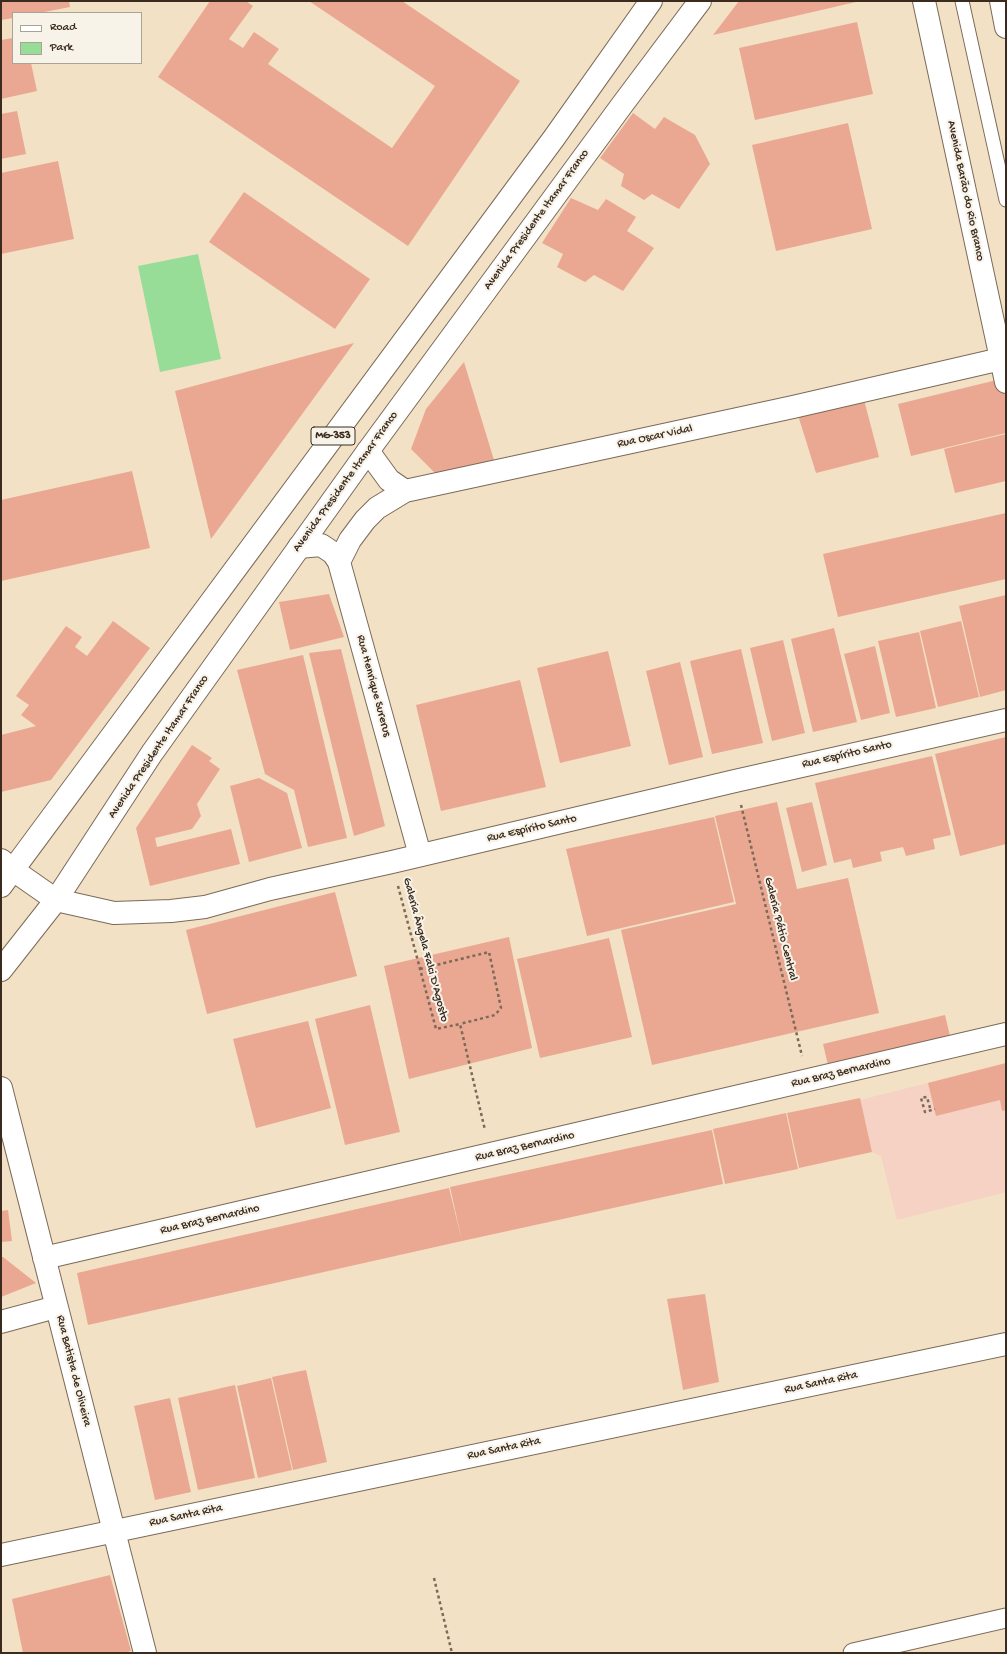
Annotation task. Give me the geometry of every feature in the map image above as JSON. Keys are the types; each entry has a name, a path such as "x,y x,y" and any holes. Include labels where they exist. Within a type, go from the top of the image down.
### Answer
{"street":[{"name":"MG-353","path":"5,872 554,138 651,1"},
{"name":"Avenida Presidente Itamar Franco","path":"1,970 56,900 152,753 368,451 700,1"},
{"name":"Avenida Barão do Rio Branco","path":"924,1 1006,382"},
{"path":"1000,1 1006,26"},
{"name":"Rua Oscar Vidal","path":"339,562 350,540 365,520 378,508 405,491 792,407 1001,359"},
{"path":"368,451 389,480 405,491"},
{"name":"Rua Henrique Surerus","path":"299,547 321,545 332,553 339,562 420,855"},
{"name":"Rua Espírito Santo","path":"56,900 114,913 171,911 205,907 270,889 1006,720"},
{"path":"5,872 56,900"},
{"name":"Rua Braz Bernardino","path":"44,1258 1006,1034"},
{"name":"Rua Batista de Oliveira","path":"1,1088 145,1653"},
{"path":"1,1322 56,1307"},
{"name":"Rua Santa Rita","path":"1,1555 1006,1344"},
{"path":"853,1653 1006,1618"}],"lane":[{"path":"962,1 1006,200"}],"path":[{"name":"Galeria Pátio Central","path":"735,781 808,1081"},
{"name":"Galeria Ângela Falci D'Agosto","path":"392,862 436,1029 460,1024 491,1155"},
{"path":"420,969 489,952 501,1008 494,1015 460,1024"},
{"path":"930,1108 927,1096 922,1098 925,1112 935,1109"},
{"path":"434,1578 452,1653"}],"shaded area":[{"path":"1006,1063 1006,1192 897,1220 881,1156 872,1152 860,1100"}],"green space":[{"path":"198,254 221,359 160,372 138,266"}],"building":[{"path":"1,1 69,1 70,7 44,12 12,12 12,18 1,20"},
{"path":"210,1 246,1 253,6 229,39 243,48 254,32 279,49 268,64 392,148 435,86 309,1 402,1 520,81 408,246 158,77"},
{"path":"739,1 856,1 856,2 713,35"},
{"path":"857,22 873,94 755,120 739,48"},
{"path":"12,38 12,64 31,64 37,91 1,99 1,40"},
{"path":"17,111 26,154 1,159 1,114"},
{"path":"633,113 655,129 664,117 695,135 710,164 679,209 652,194 644,200 621,186 624,174 600,158"},
{"path":"848,123 872,229 776,251 752,145"},
{"path":"58,161 74,239 1,254 1,173"},
{"path":"244,192 370,279 335,329 209,242"},
{"path":"571,198 598,210 606,199 636,217 627,231 654,248 623,291 594,275 585,282 557,267 563,254 542,243"},
{"path":"354,343 211,539 175,391"},
{"path":"464,362 494,460 436,474 411,449 426,409"},
{"path":"1001,379 1006,399 1006,433 911,456 898,404"},
{"path":"863,396 879,457 816,473 797,412"},
{"path":"1006,434 1006,481 955,493 944,449"},
{"path":"132,471 150,548 1,581 1,500"},
{"path":"1006,513 1006,579 838,617 823,554"},
{"path":"329,594 344,637 290,650 279,602"},
{"path":"1006,595 1006,690 980,697 959,606"},
{"path":"113,621 150,648 51,780 1,792 1,735 36,726 21,715 29,705 16,696 66,626 82,637 75,647 87,656"},
{"path":"961,621 979,697 938,707 920,631"},
{"path":"834,628 857,722 813,732 791,639"},
{"path":"919,632 936,708 896,717 878,641"},
{"path":"783,640 805,733 772,741 750,648"},
{"path":"875,646 890,713 861,720 844,654"},
{"path":"341,649 385,826 354,836 309,653"},
{"path":"741,649 763,743 712,754 690,661"},
{"path":"608,651 631,746 560,763 537,668"},
{"path":"303,655 347,838 308,847 294,790 265,774 237,670"},
{"path":"680,662 703,757 669,765 646,671"},
{"path":"520,680 546,787 441,811 416,705"},
{"path":"1006,737 1006,844 960,856 935,754"},
{"path":"192,745 212,758 209,761 220,769 197,804 201,816 192,829 155,838 157,847 231,829 240,864 150,886 136,828"},
{"path":"932,756 951,835 933,839 935,849 906,856 903,847 880,852 882,861 853,868 851,859 834,863 815,783"},
{"path":"259,778 287,793 302,848 249,862 230,786"},
{"path":"777,802 797,889 848,878 879,1013 652,1065 621,930 736,904 715,816"},
{"path":"812,802 827,865 802,872 786,808"},
{"path":"714,817 734,902 587,936 566,849"},
{"path":"335,892 357,976 207,1014 186,930"},
{"path":"509,937 532,1048 409,1079 384,966"},
{"path":"609,938 632,1037 540,1058 517,959"},
{"path":"370,1005 400,1132 345,1145 315,1019"},
{"path":"945,1015 950,1036 828,1065 823,1044"},
{"path":"308,1021 331,1108 256,1128 233,1039"},
{"path":"1006,1063 1006,1110 1002,1111 1000,1100 936,1116 928,1083"},
{"path":"860,1098 872,1152 799,1168 787,1113"},
{"path":"786,1113 798,1169 725,1184 713,1129"},
{"path":"712,1130 723,1184 462,1241 450,1187"},
{"path":"449,1188 462,1241 88,1325 77,1273"},
{"path":"8,1210 12,1241 1,1242 1,1211"},
{"path":"1,1257 3,1257 36,1283 1,1297"},
{"path":"705,1294 719,1382 683,1390 667,1299"},
{"path":"306,1370 327,1462 293,1470 272,1377"},
{"path":"271,1378 292,1470 258,1478 237,1386"},
{"path":"235,1385 255,1478 198,1490 178,1398"},
{"path":"170,1398 191,1492 155,1500 134,1406"},
{"path":"110,1575 131,1651 124,1653 23,1653 12,1599"}]}
